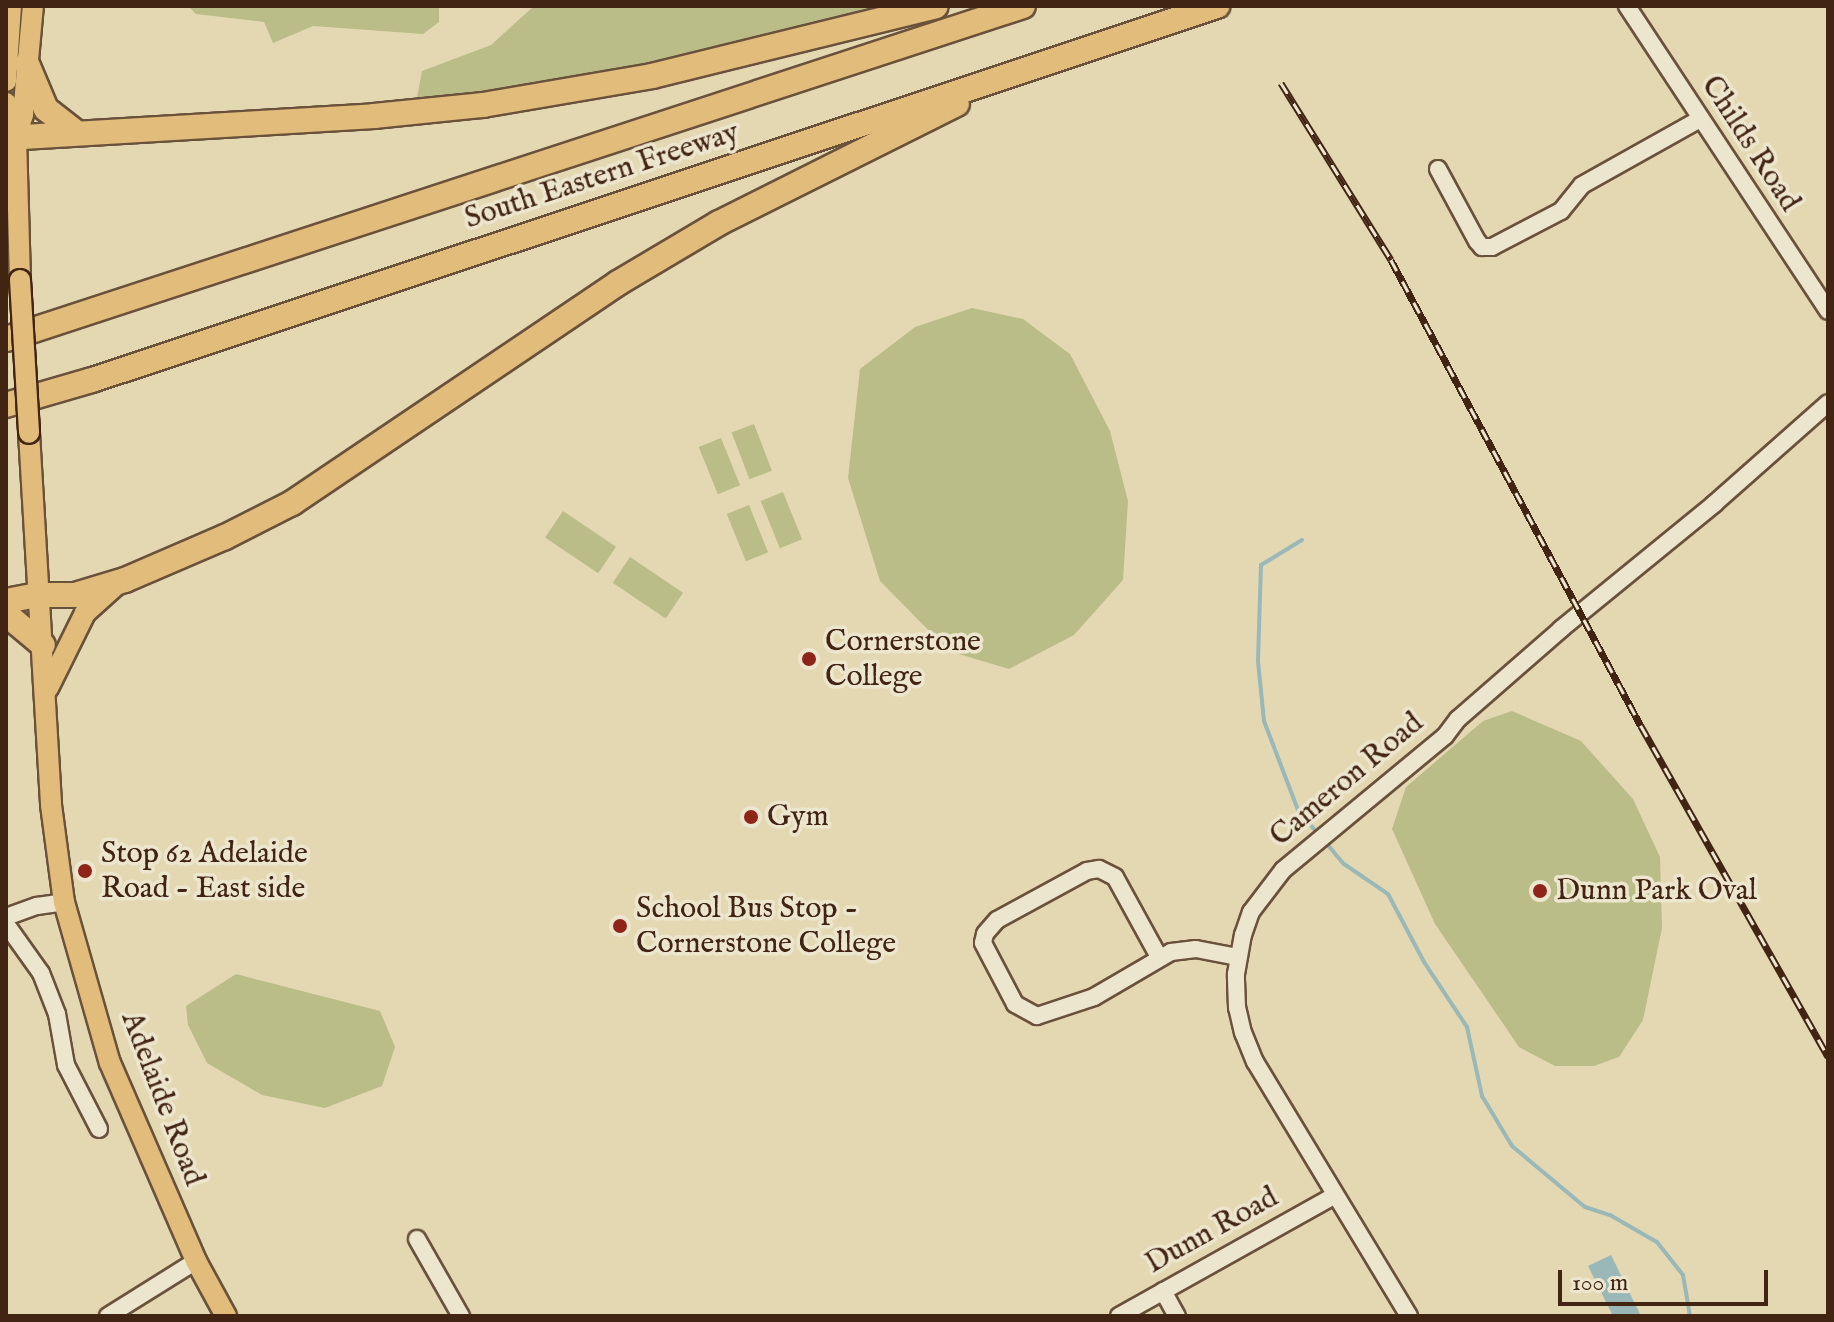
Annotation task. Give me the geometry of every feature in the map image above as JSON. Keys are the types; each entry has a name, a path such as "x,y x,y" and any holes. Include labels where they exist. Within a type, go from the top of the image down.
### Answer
{"highway":[{"path":"11,138 316,120 483,105 652,76 936,6"},
{"name":"South Eastern Freeway","path":"6,339 1023,6"},
{"name":"South Eastern Freeway","path":"6,405 92,380 1217,6"},
{"path":"27,64 46,109 77,133"},
{"path":"6,601 38,595 75,595 125,580 225,537 292,503 618,283 719,223 1031,67"},
{"path":"6,614 43,645"}],"main road":[{"path":"6,81 11,6"},
{"name":"Adelaide Road","path":"11,138 23,115 33,6"},
{"name":"Adelaide Road","path":"6,103 11,138 51,805 64,902 110,1063 196,1261 225,1314"},
{"path":"46,691 85,613 125,580"}],"street":[{"name":"Childs Road","path":"1627,6 1828,311"},
{"path":"1438,169 1477,241 1482,247 1492,247 1561,211 1582,185 1700,119"},
{"name":"Cameron Road","path":"1409,1316 1255,1062 1243,1033 1236,998 1238,957 1243,935 1261,896 1283,870 1445,736 1458,719 1515,669 1717,501 1828,403"},
{"path":"1159,957 1115,877 1099,869 1087,871 997,920 989,927 983,943 1015,1004 1037,1016 1094,997 1159,957 1185,949 1238,957"},
{"path":"6,917 37,906 64,902"},
{"path":"6,924 41,973 57,1014 66,1065 99,1129"},
{"name":"Dunn Road","path":"1119,1316 1334,1196"},
{"path":"417,1239 461,1316"},
{"path":"108,1316 196,1261"},
{"path":"1163,1291 1177,1316"}],"green space":[{"path":"188,6 439,6 439,22 423,34 313,26 273,43 264,22 196,14"},
{"path":"534,6 936,6 414,113 422,71 491,45"},
{"path":"972,308 1023,319 1070,354 1110,431 1128,501 1123,580 1074,635 1009,669 949,651 880,581 848,478 860,369 915,327"},
{"path":"754,424 772,471 750,479 732,433"},
{"path":"721,438 740,485 718,494 699,447"},
{"path":"783,492 802,539 780,548 761,501"},
{"path":"749,505 768,552 746,561 727,514"},
{"path":"563,511 616,547 598,573 545,538"},
{"path":"630,557 683,593 666,618 613,583"},
{"name":"Dunn Park Oval","path":"1512,711 1581,741 1633,799 1660,857 1662,928 1643,1020 1619,1057 1594,1066 1555,1066 1519,1047 1435,924 1392,829 1406,787 1483,721"},
{"path":"236,974 380,1011 395,1047 382,1086 325,1108 262,1095 207,1063 188,1025 186,1006"}],"water":[{"path":"1611,1255 1641,1316 1613,1316 1588,1266"}],"waterway":[{"path":"1302,540 1261,565 1258,661 1264,721 1298,810 1314,829"},
{"path":"1327,844 1344,864 1388,894 1424,962 1467,1027 1482,1096 1512,1146 1585,1207 1610,1215 1657,1242 1683,1275 1690,1316"}],"railway":[{"path":"1281,83 1391,260 1641,726 1828,1057"}],"place":[{"name":"Cornerstone College","path":"809,659"},
{"name":"Gym","path":"751,817"},
{"name":"Stop 62 Adelaide Road - East side","path":"85,871"},
{"name":"Dunn Park Oval","path":"1540,891"},
{"name":"School Bus Stop - Cornerstone College","path":"620,926"}]}
